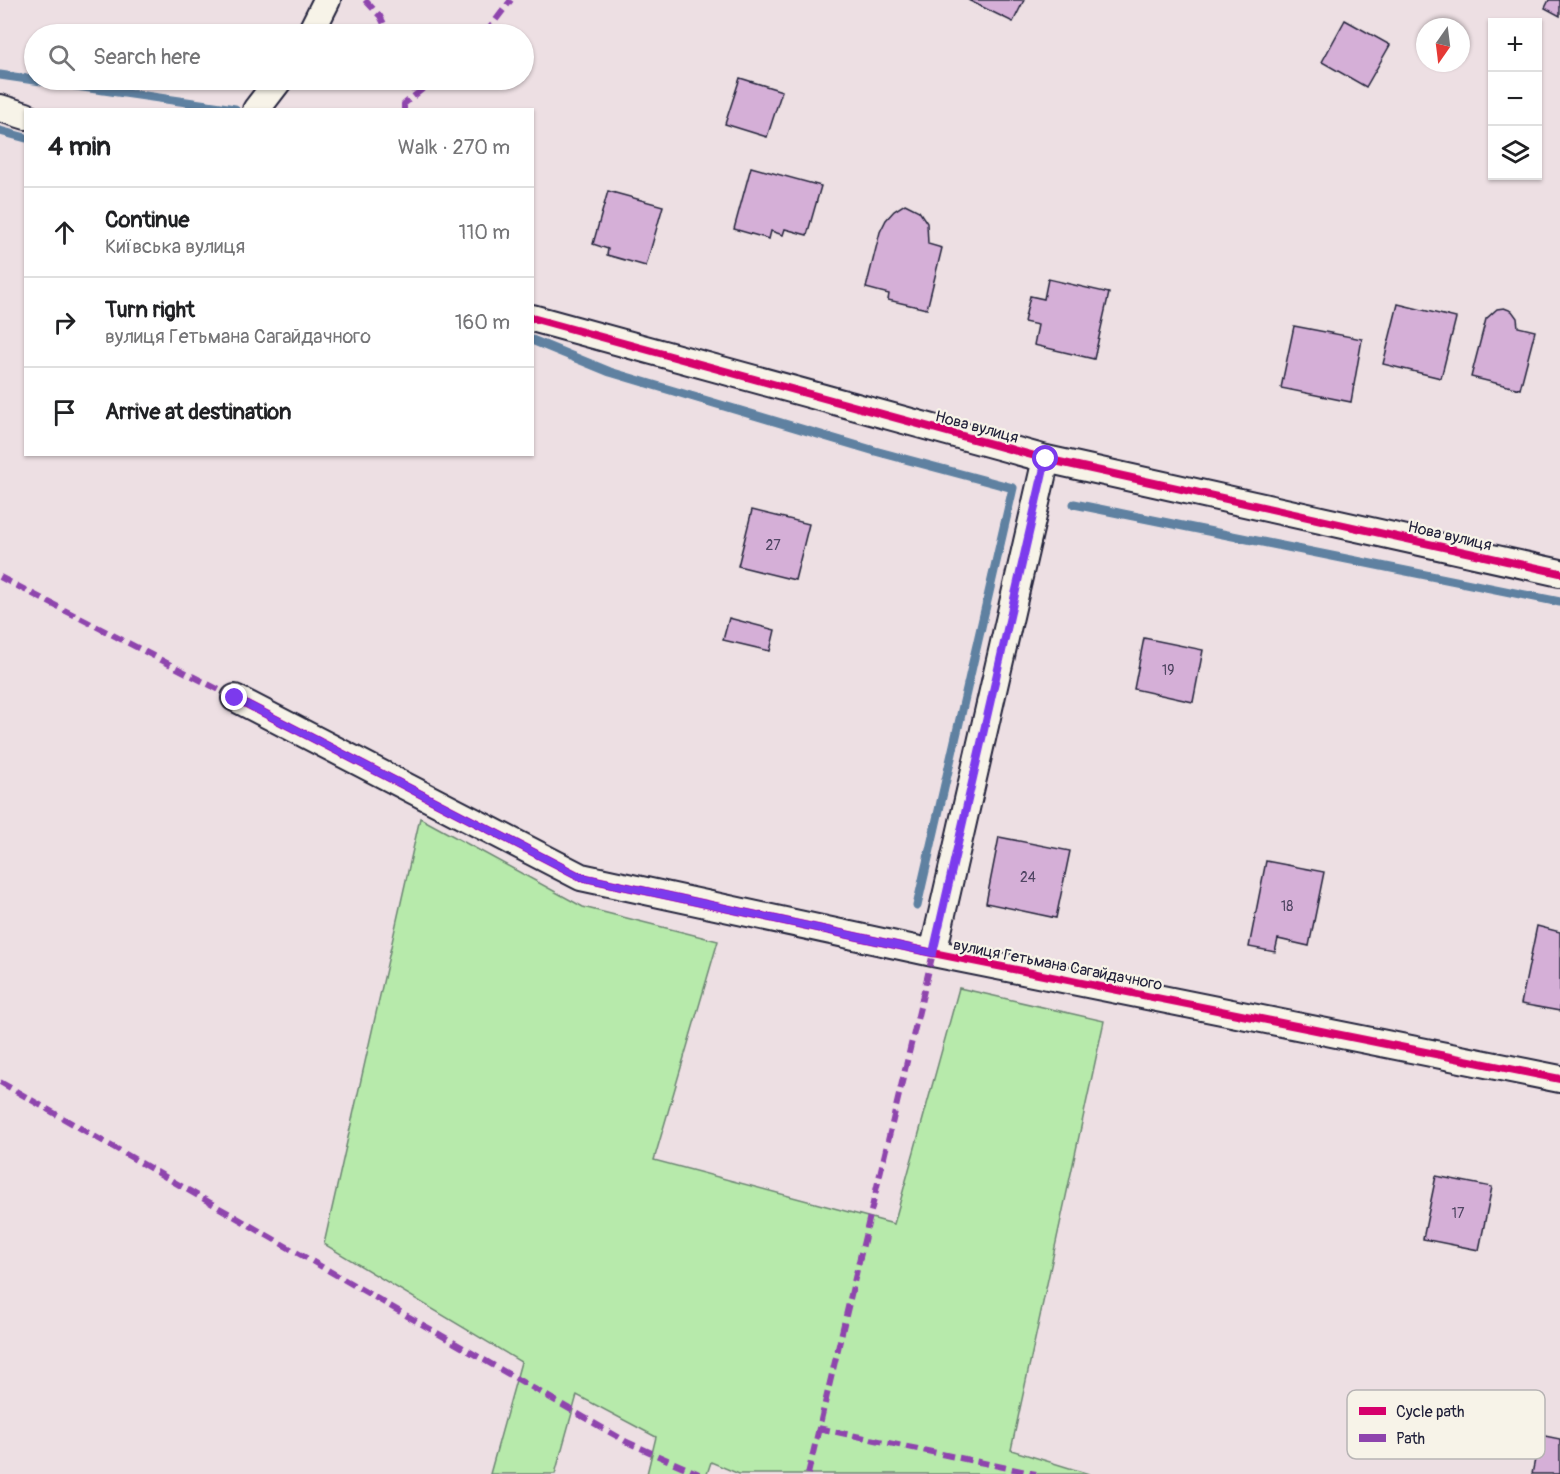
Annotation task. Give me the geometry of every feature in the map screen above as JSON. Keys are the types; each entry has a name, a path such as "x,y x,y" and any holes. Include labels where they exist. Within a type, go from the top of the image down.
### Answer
{"street":[{"path":"315,24 327,0"},
{"path":"258,108 271,90"},
{"path":"0,108 24,115"},
{"name":"Нова вулиця","path":"534,319 1046,459 1560,573"},
{"path":"933,953 1046,459"},
{"name":"вулиця Гетьмана Сагайдачного","path":"235,698 581,877 933,953 1560,1079"}],"green space":[{"path":"420,818 583,907 718,941 654,1160 894,1224 959,988 1104,1021 1011,1450 1089,1474 739,1474 711,1462 707,1474 647,1474 656,1437 577,1395 555,1474 490,1474 521,1362 324,1244"}],"building":[{"path":"968,0 1024,0 1013,22"},
{"path":"1549,0 1560,0 1560,16 1545,8"},
{"path":"1345,20 1390,45 1366,87 1322,62"},
{"path":"740,78 782,91 767,137 725,124"},
{"path":"751,167 821,186 807,235 785,229 783,235 771,231 769,239 734,229"},
{"path":"608,191 663,206 646,266 607,255 608,249 593,244"},
{"path":"905,204 919,211 927,223 928,244 942,248 927,309 888,300 889,294 866,288 880,232 894,211"},
{"path":"1048,279 1109,293 1094,359 1034,345 1038,325 1024,322 1030,296 1044,299"},
{"path":"1398,304 1456,318 1441,378 1383,364"},
{"path":"1504,308 1512,311 1517,318 1518,327 1535,331 1520,389 1471,377 1486,319 1497,309"},
{"path":"1294,326 1362,339 1351,402 1281,388"},
{"path":"752,510 809,524 795,580 738,566"},
{"path":"729,618 775,630 770,651 723,640"},
{"path":"1144,638 1203,650 1193,702 1134,689"},
{"path":"999,837 1070,851 1056,918 986,903"},
{"path":"1266,861 1324,872 1309,946 1278,939 1275,952 1249,947"},
{"path":"1537,926 1560,932 1560,1011 1521,1004"},
{"path":"1436,1176 1492,1187 1479,1250 1423,1239"},
{"path":"1545,1436 1560,1439 1560,1474 1532,1474 1535,1459 1545,1459"}],"waterway":[{"path":"0,75 24,78"},
{"path":"104,90 228,108"},
{"path":"0,131 24,137"},
{"path":"534,341 610,372 875,451 1013,488 917,906"},
{"path":"1074,504 1560,602"}],"marked path":[{"path":"365,0 380,16 384,24"},
{"path":"493,24 511,0"},
{"path":"414,90 416,95"},
{"path":"404,108 404,104 422,90"},
{"path":"0,577 235,698"},
{"path":"808,1474 933,953"},
{"path":"0,1082 627,1442 699,1474"},
{"path":"818,1428 1036,1474"}],"cycle path":[{"path":"534,319 1046,459 1560,573"},
{"path":"235,698 581,877 933,953 1560,1079"}],"route":[{"path":"235,698 581,877 933,953 1046,459"}]}
